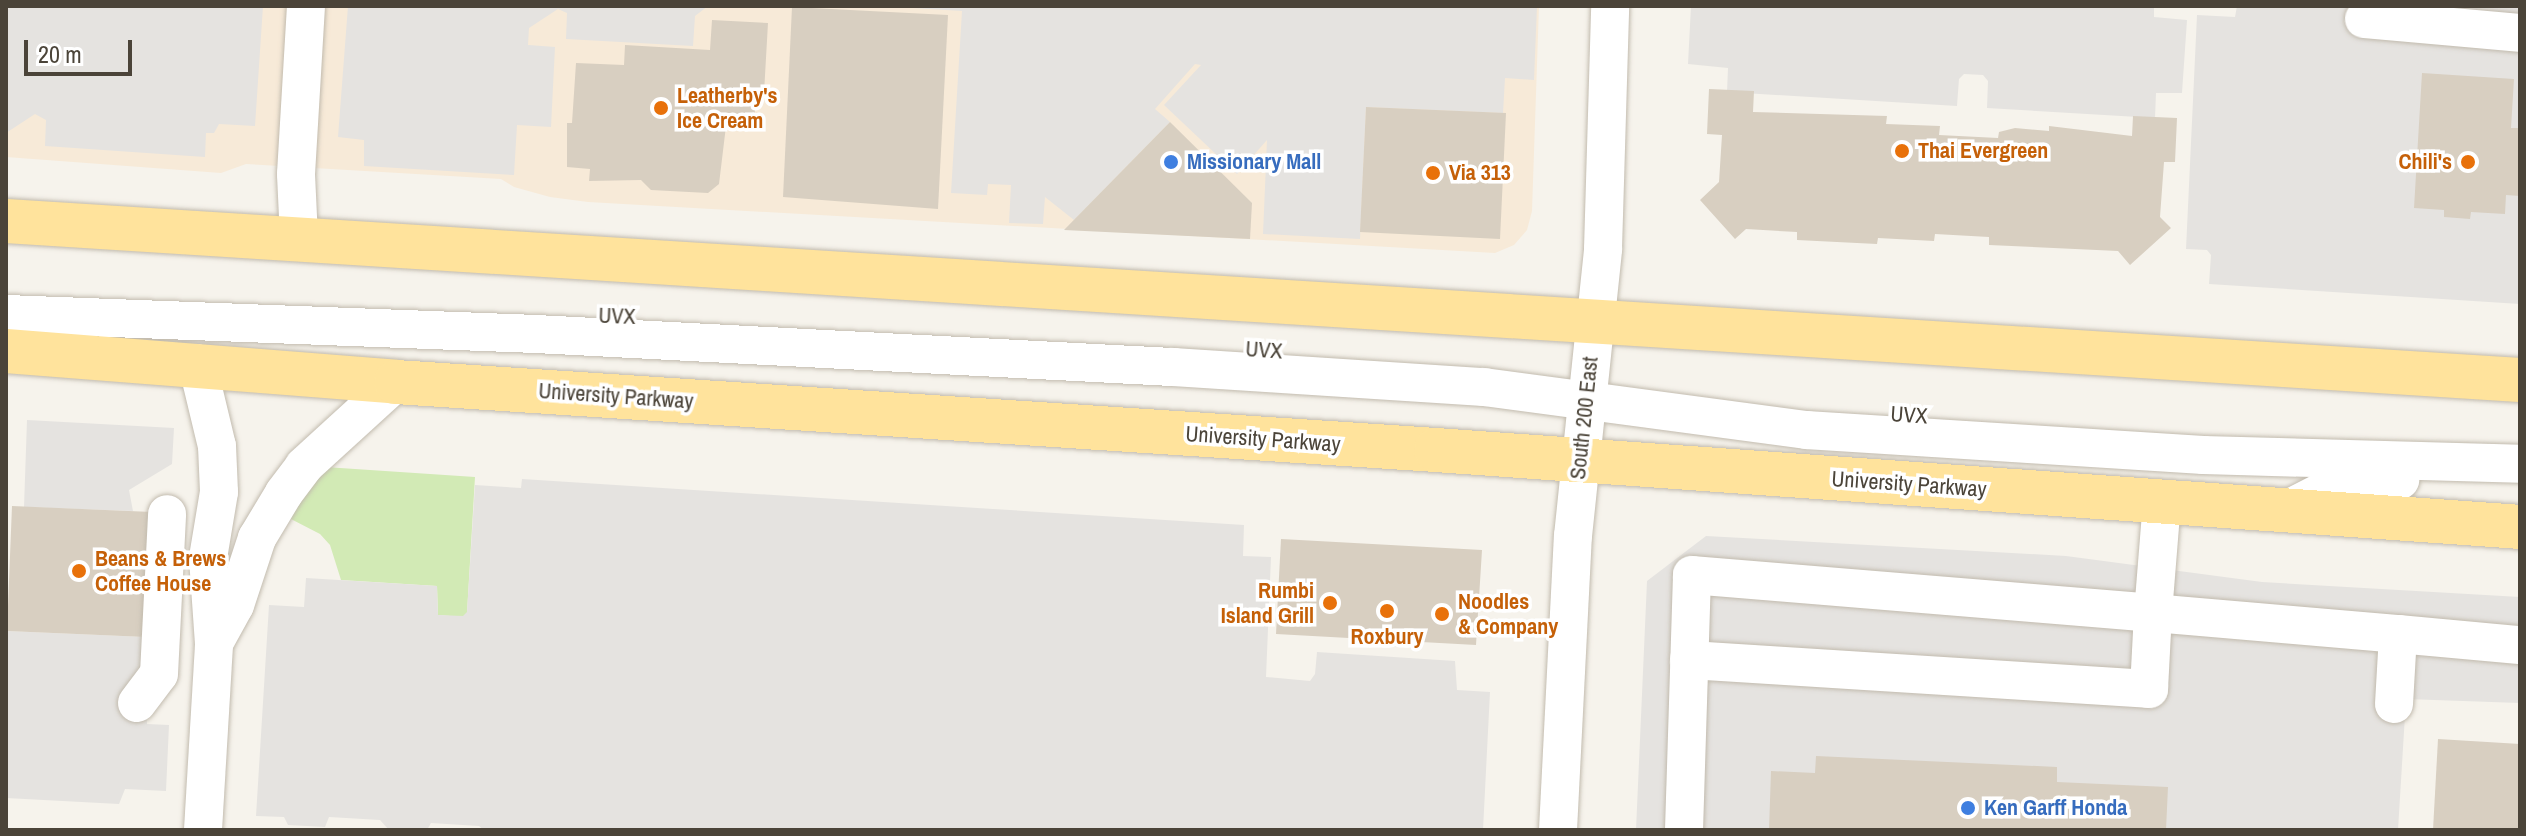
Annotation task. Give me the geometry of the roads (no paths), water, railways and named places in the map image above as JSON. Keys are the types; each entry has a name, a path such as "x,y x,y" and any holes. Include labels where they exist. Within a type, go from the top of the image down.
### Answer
{"main road":[{"path":"6,221 1595,324 2520,380"},
{"name":"University Parkway","path":"6,351 197,363 396,382 2520,527"}],"street":[{"path":"299,238 296,174 306,6"},
{"name":"South 200 East","path":"1558,830 1571,561 1586,391 1603,249 1610,6"},
{"path":"2364,19 2520,33"},
{"name":"UVX","path":"6,289 980,333 1387,358 1586,391 1764,405 2243,435 2520,441"},
{"path":"6,314 910,351 1586,391 1736,423 1882,435 2203,455 2520,464"},
{"path":"197,363 217,446 219,492 208,558 214,643 203,830"},
{"path":"214,643 235,605 257,538 284,493 312,458 396,382"},
{"path":"2288,509 2325,490 2397,480 2520,484"},
{"path":"1689,660 2149,689 2162,501"},
{"path":"137,703 159,674 167,514"},
{"path":"1684,830 1692,575 2520,645"},
{"path":"2394,704 2398,634"}],"place":[{"name":"Leatherby's Ice Cream","path":"661,108"},
{"name":"Thai Evergreen","path":"1902,151"},
{"name":"Missionary Mall","path":"1171,162"},
{"name":"Chili's","path":"2468,162"},
{"name":"Via 313","path":"1433,173"},
{"name":"Beans & Brews Coffee House","path":"79,571"},
{"name":"Rumbi Island Grill","path":"1330,603"},
{"name":"Roxbury","path":"1387,611"},
{"name":"Noodles & Company","path":"1442,614"},
{"name":"Ken Garff Honda","path":"1968,808"}]}
